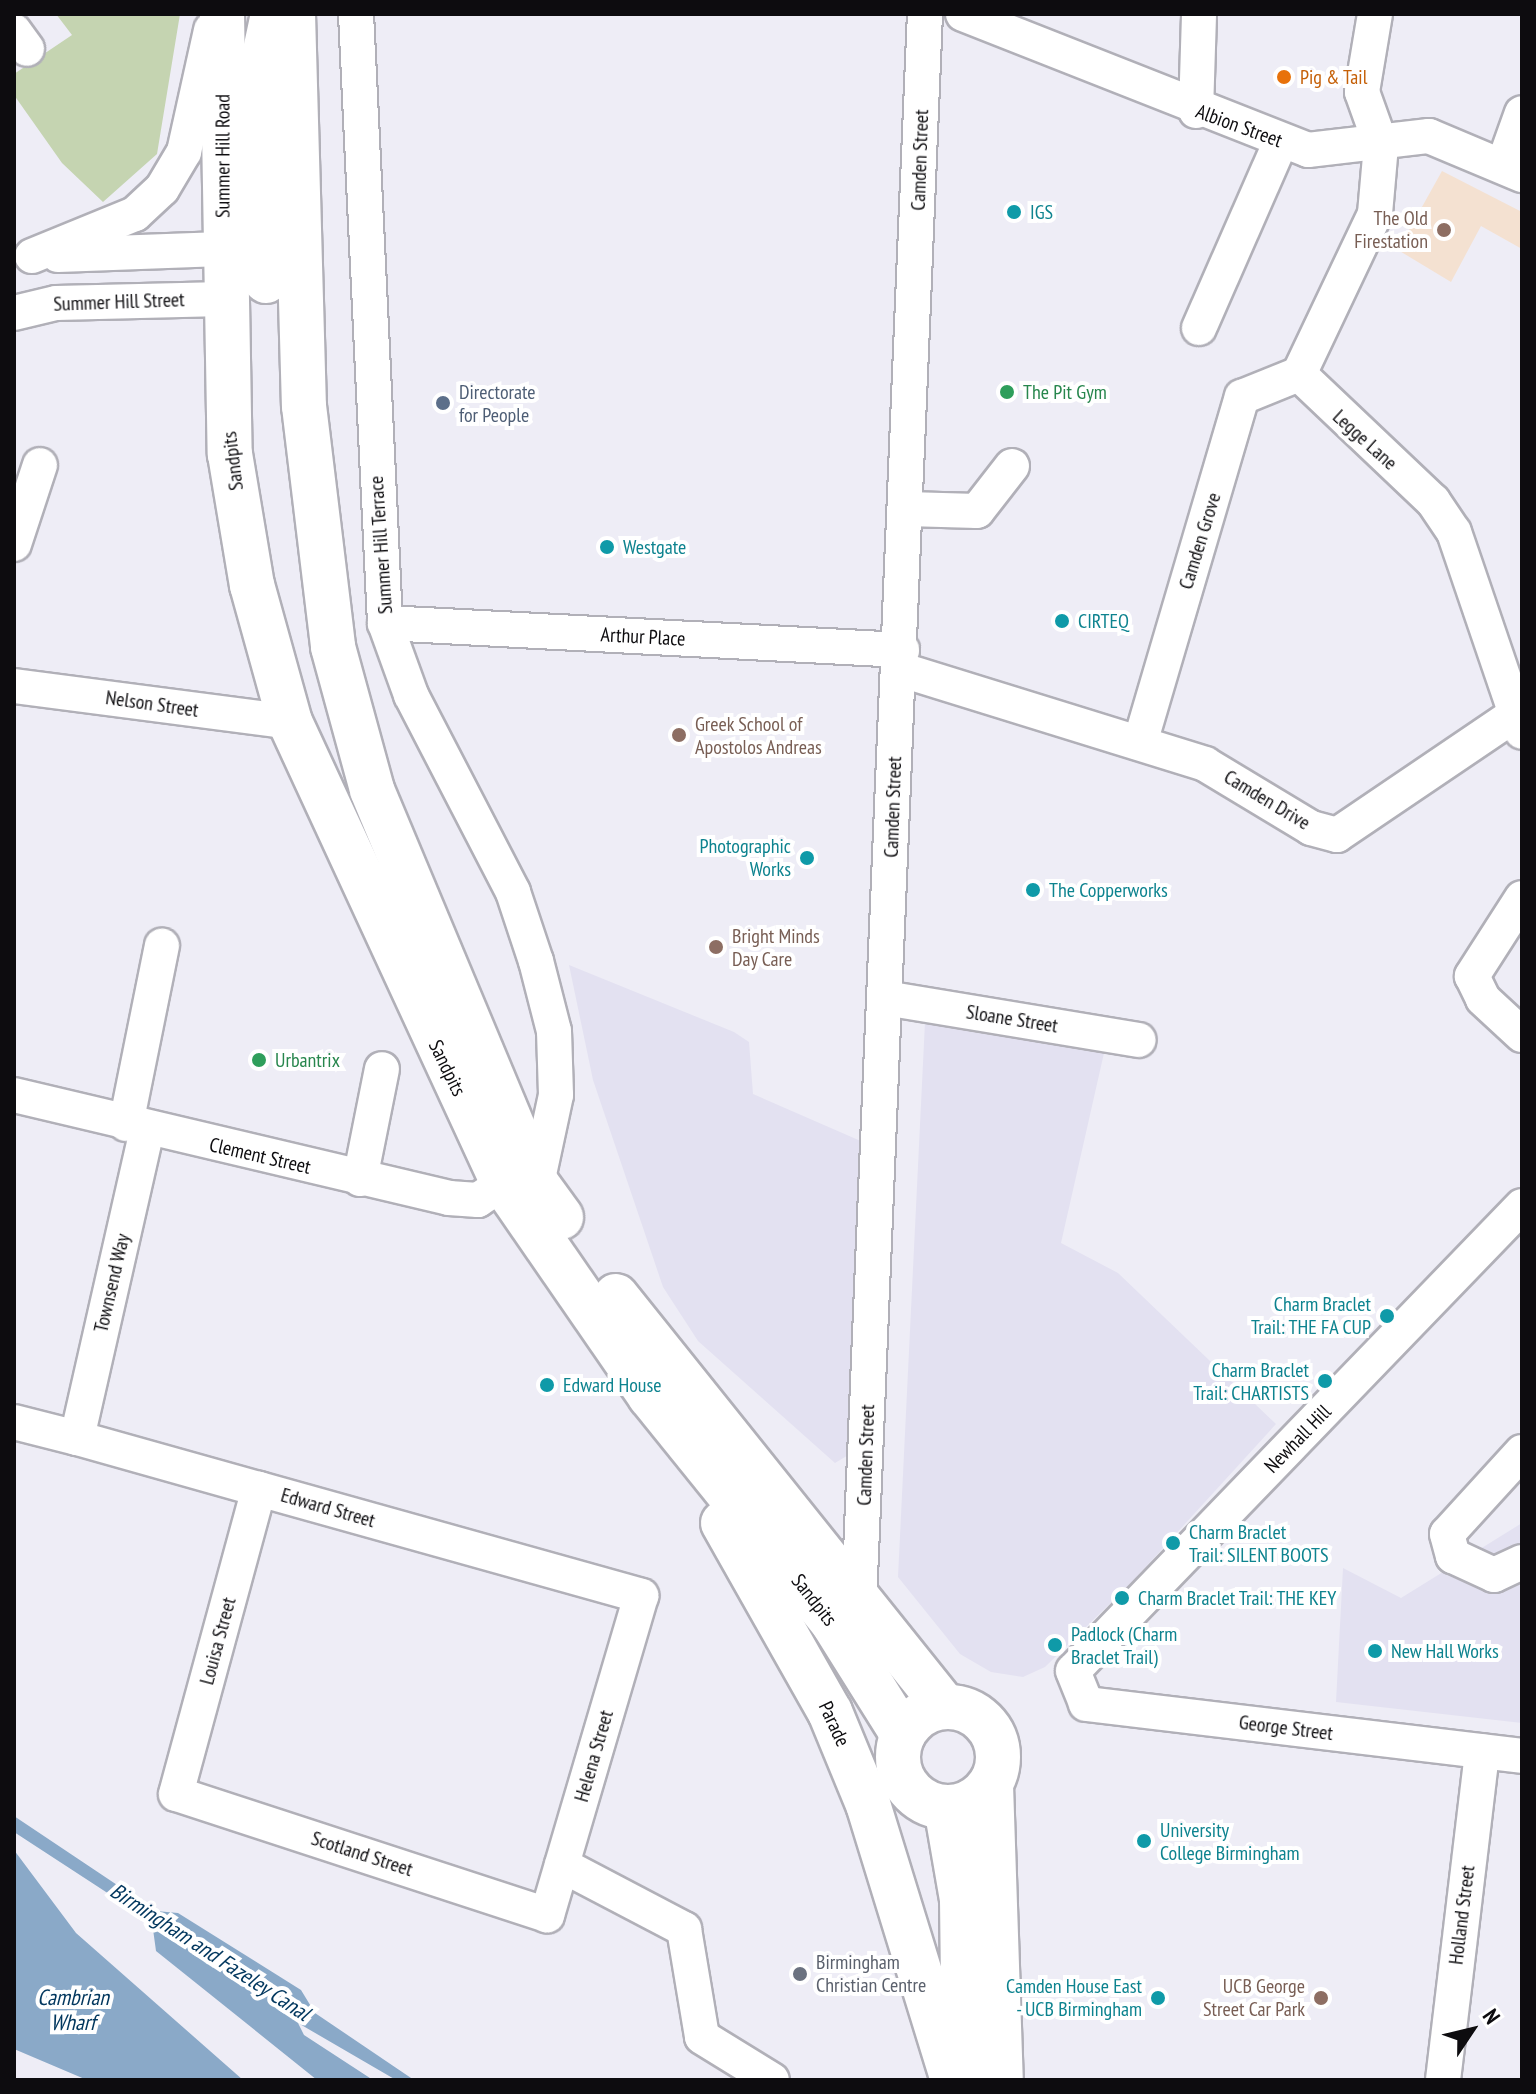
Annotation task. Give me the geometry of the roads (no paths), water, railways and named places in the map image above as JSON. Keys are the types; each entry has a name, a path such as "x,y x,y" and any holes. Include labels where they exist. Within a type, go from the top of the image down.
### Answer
{"main road":[{"name":"Summer Hill Road","path":"222,14 224,299"},
{"path":"273,14 262,65 281,281"},
{"path":"281,281 293,14"},
{"path":"222,249 281,281"},
{"path":"224,299 281,281"},
{"name":"Sandpits","path":"281,281 333,647 372,790 520,1183 945,1707"},
{"name":"Sandpits","path":"224,299 230,454 252,585 290,722 520,1183 650,1396 833,1623 903,1735"},
{"name":"Parade","path":"650,1396 830,1712 882,1845 953,2080"},
{"path":"991,1785 963,1805 946,1807 929,1803 904,1780 903,1735 923,1714 945,1707 971,1712 993,1734 999,1757 991,1785 1001,2080"},
{"path":"946,1807 962,1900 964,2080"}],"street":[{"path":"23,258 135,214 162,189 184,152 215,14"},
{"name":"Summer Hill Terrace","path":"356,14 385,623 411,695 513,892 536,961 554,1031 556,1095 520,1183"},
{"name":"Camden Street","path":"859,1601 907,509 925,14"},
{"name":"Albion Street","path":"963,14 1196,111 1281,141 1339,152 1381,145 1453,140 1513,170"},
{"path":"1196,111 1199,14"},
{"path":"1299,374 1375,214 1381,145 1362,92 1375,14"},
{"path":"1513,170 1522,113"},
{"path":"1199,328 1281,141"},
{"path":"23,258 222,249"},
{"name":"Summer Hill Street","path":"14,313 56,303 224,299"},
{"name":"Legge Lane","path":"1299,374 1433,501 1454,532 1519,723"},
{"name":"Camden Grove","path":"1140,743 1242,397 1299,374"},
{"path":"14,544 40,465"},
{"path":"907,509 977,511 1012,466"},
{"name":"Arthur Place","path":"385,623 900,659"},
{"name":"Camden Drive","path":"900,659 1205,764 1311,828 1337,835 1519,723"},
{"name":"Nelson Street","path":"14,686 290,722"},
{"path":"1522,898 1472,976 1483,999 1522,1035"},
{"name":"Townsend Way","path":"77,1438 137,1126 162,946"},
{"name":"Sloane Street","path":"885,998 1139,1040"},
{"path":"360,1179 382,1069"},
{"name":"Clement Street","path":"14,1095 360,1179 478,1200 520,1183"},
{"name":"Newhall Hill","path":"1073,1671 1522,1206"},
{"name":"Edward Street","path":"14,1422 641,1596"},
{"path":"1522,1452 1447,1534 1453,1556 1494,1575 1522,1562"},
{"name":"Louisa Street","path":"176,1794 259,1489"},
{"name":"Helena Street","path":"547,1915 641,1596"},
{"name":"George Street","path":"1073,1671 1086,1704 1522,1756"},
{"name":"Holland Street","path":"1443,2080 1482,1751"},
{"name":"Scotland Street","path":"176,1794 547,1915"},
{"path":"562,1865 684,1929 702,2037 772,2080"}],"water":[{"name":"Birmingham and Fazeley Canal","path":"14,1816 156,1911 178,1913 301,1990 315,2013 414,2080 396,2080 298,2023 304,2035 373,2080 317,2080 156,1951 152,1922 14,1832"},
{"name":"Cambrian Wharf","path":"14,1850 76,1933 243,2080 87,2080 14,2049"}],"place":[{"name":"Pig & Tail","path":"1284,77"},
{"name":"IGS","path":"1014,212"},
{"name":"The Old Firestation","path":"1444,230"},
{"name":"The Pit Gym","path":"1007,392"},
{"name":"Directorate for People","path":"443,403"},
{"name":"Westgate","path":"607,547"},
{"name":"CIRTEQ","path":"1062,621"},
{"name":"Greek School of Apostolos Andreas","path":"679,735"},
{"name":"Photographic Works","path":"807,858"},
{"name":"The Copperworks","path":"1033,890"},
{"name":"Bright Minds Day Care","path":"716,947"},
{"name":"Urbantrix","path":"259,1060"},
{"name":"Charm Braclet Trail: THE FA CUP","path":"1387,1316"},
{"name":"Charm Braclet Trail: CHARTISTS","path":"1325,1381"},
{"name":"Edward House","path":"547,1385"},
{"name":"Charm Braclet Trail: SILENT BOOTS","path":"1173,1543"},
{"name":"Charm Braclet Trail: THE KEY","path":"1122,1598"},
{"name":"Padlock (Charm Braclet Trail)","path":"1055,1645"},
{"name":"New Hall Works","path":"1375,1651"},
{"name":"University College Birmingham","path":"1144,1841"},
{"name":"Birmingham Christian Centre","path":"800,1974"},
{"name":"Camden House East - UCB Birmingham","path":"1158,1998"},
{"name":"UCB George Street Car Park","path":"1321,1998"}]}
